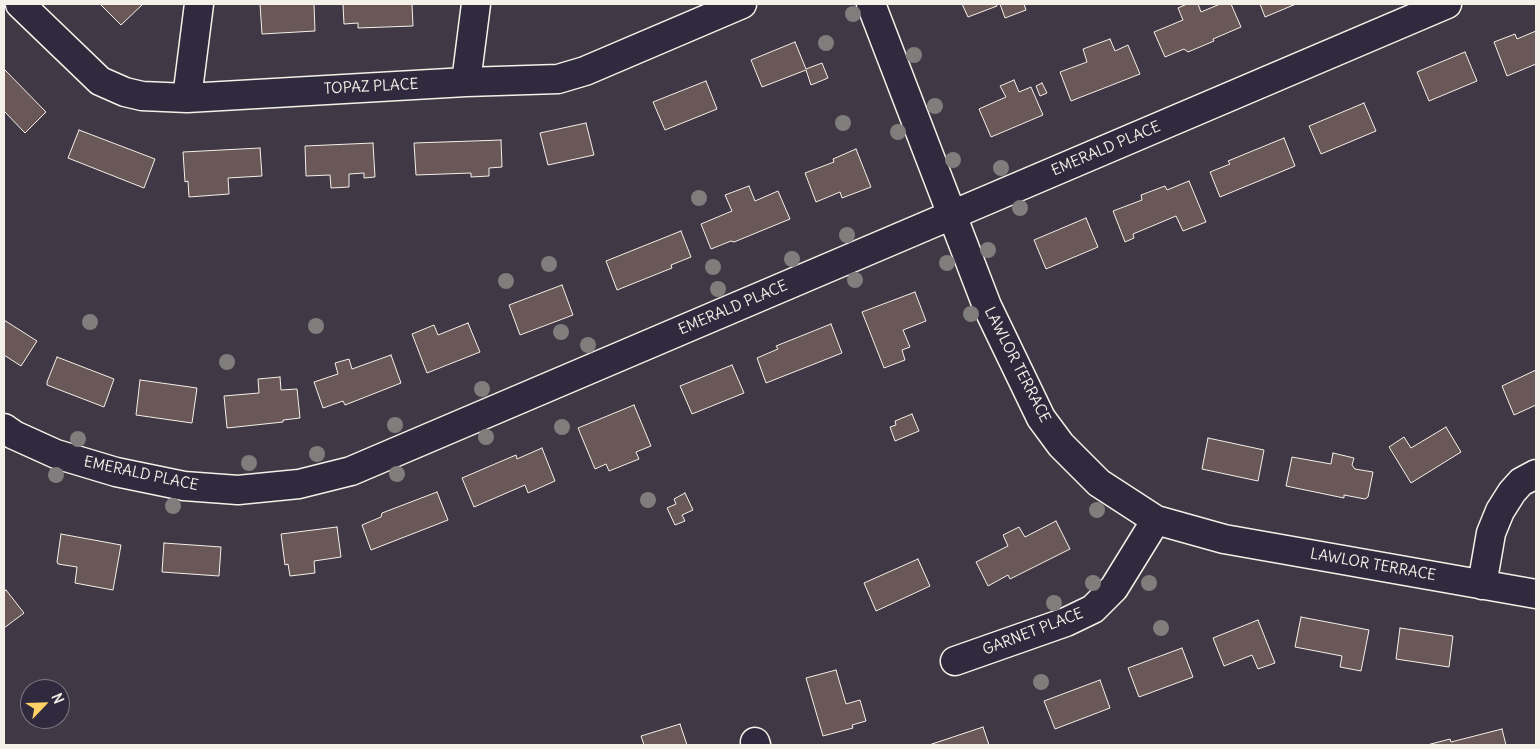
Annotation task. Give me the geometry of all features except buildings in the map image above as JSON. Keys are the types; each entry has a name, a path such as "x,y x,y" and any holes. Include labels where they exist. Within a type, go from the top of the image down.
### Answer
{"street":[{"name":"TOPAZ PLACE","path":"20,4 100,81 125,92 142,96 187,98 466,82 558,79 585,70 742,4"},
{"path":"187,98 199,4"},
{"path":"466,82 476,4"},
{"name":"LAWLOR TERRACE","path":"871,4 987,306 1041,418 1061,445 1099,483 1156,520 1224,539 1536,594"},
{"name":"EMERALD PLACE","path":"7,437 116,472 184,486 238,490 299,484 351,471 1447,4"},
{"path":"1482,585 1491,533 1500,511 1521,482 1536,474"},
{"name":"GARNET PLACE","path":"955,661 1066,622 1093,608 1114,588 1156,520"}]}
